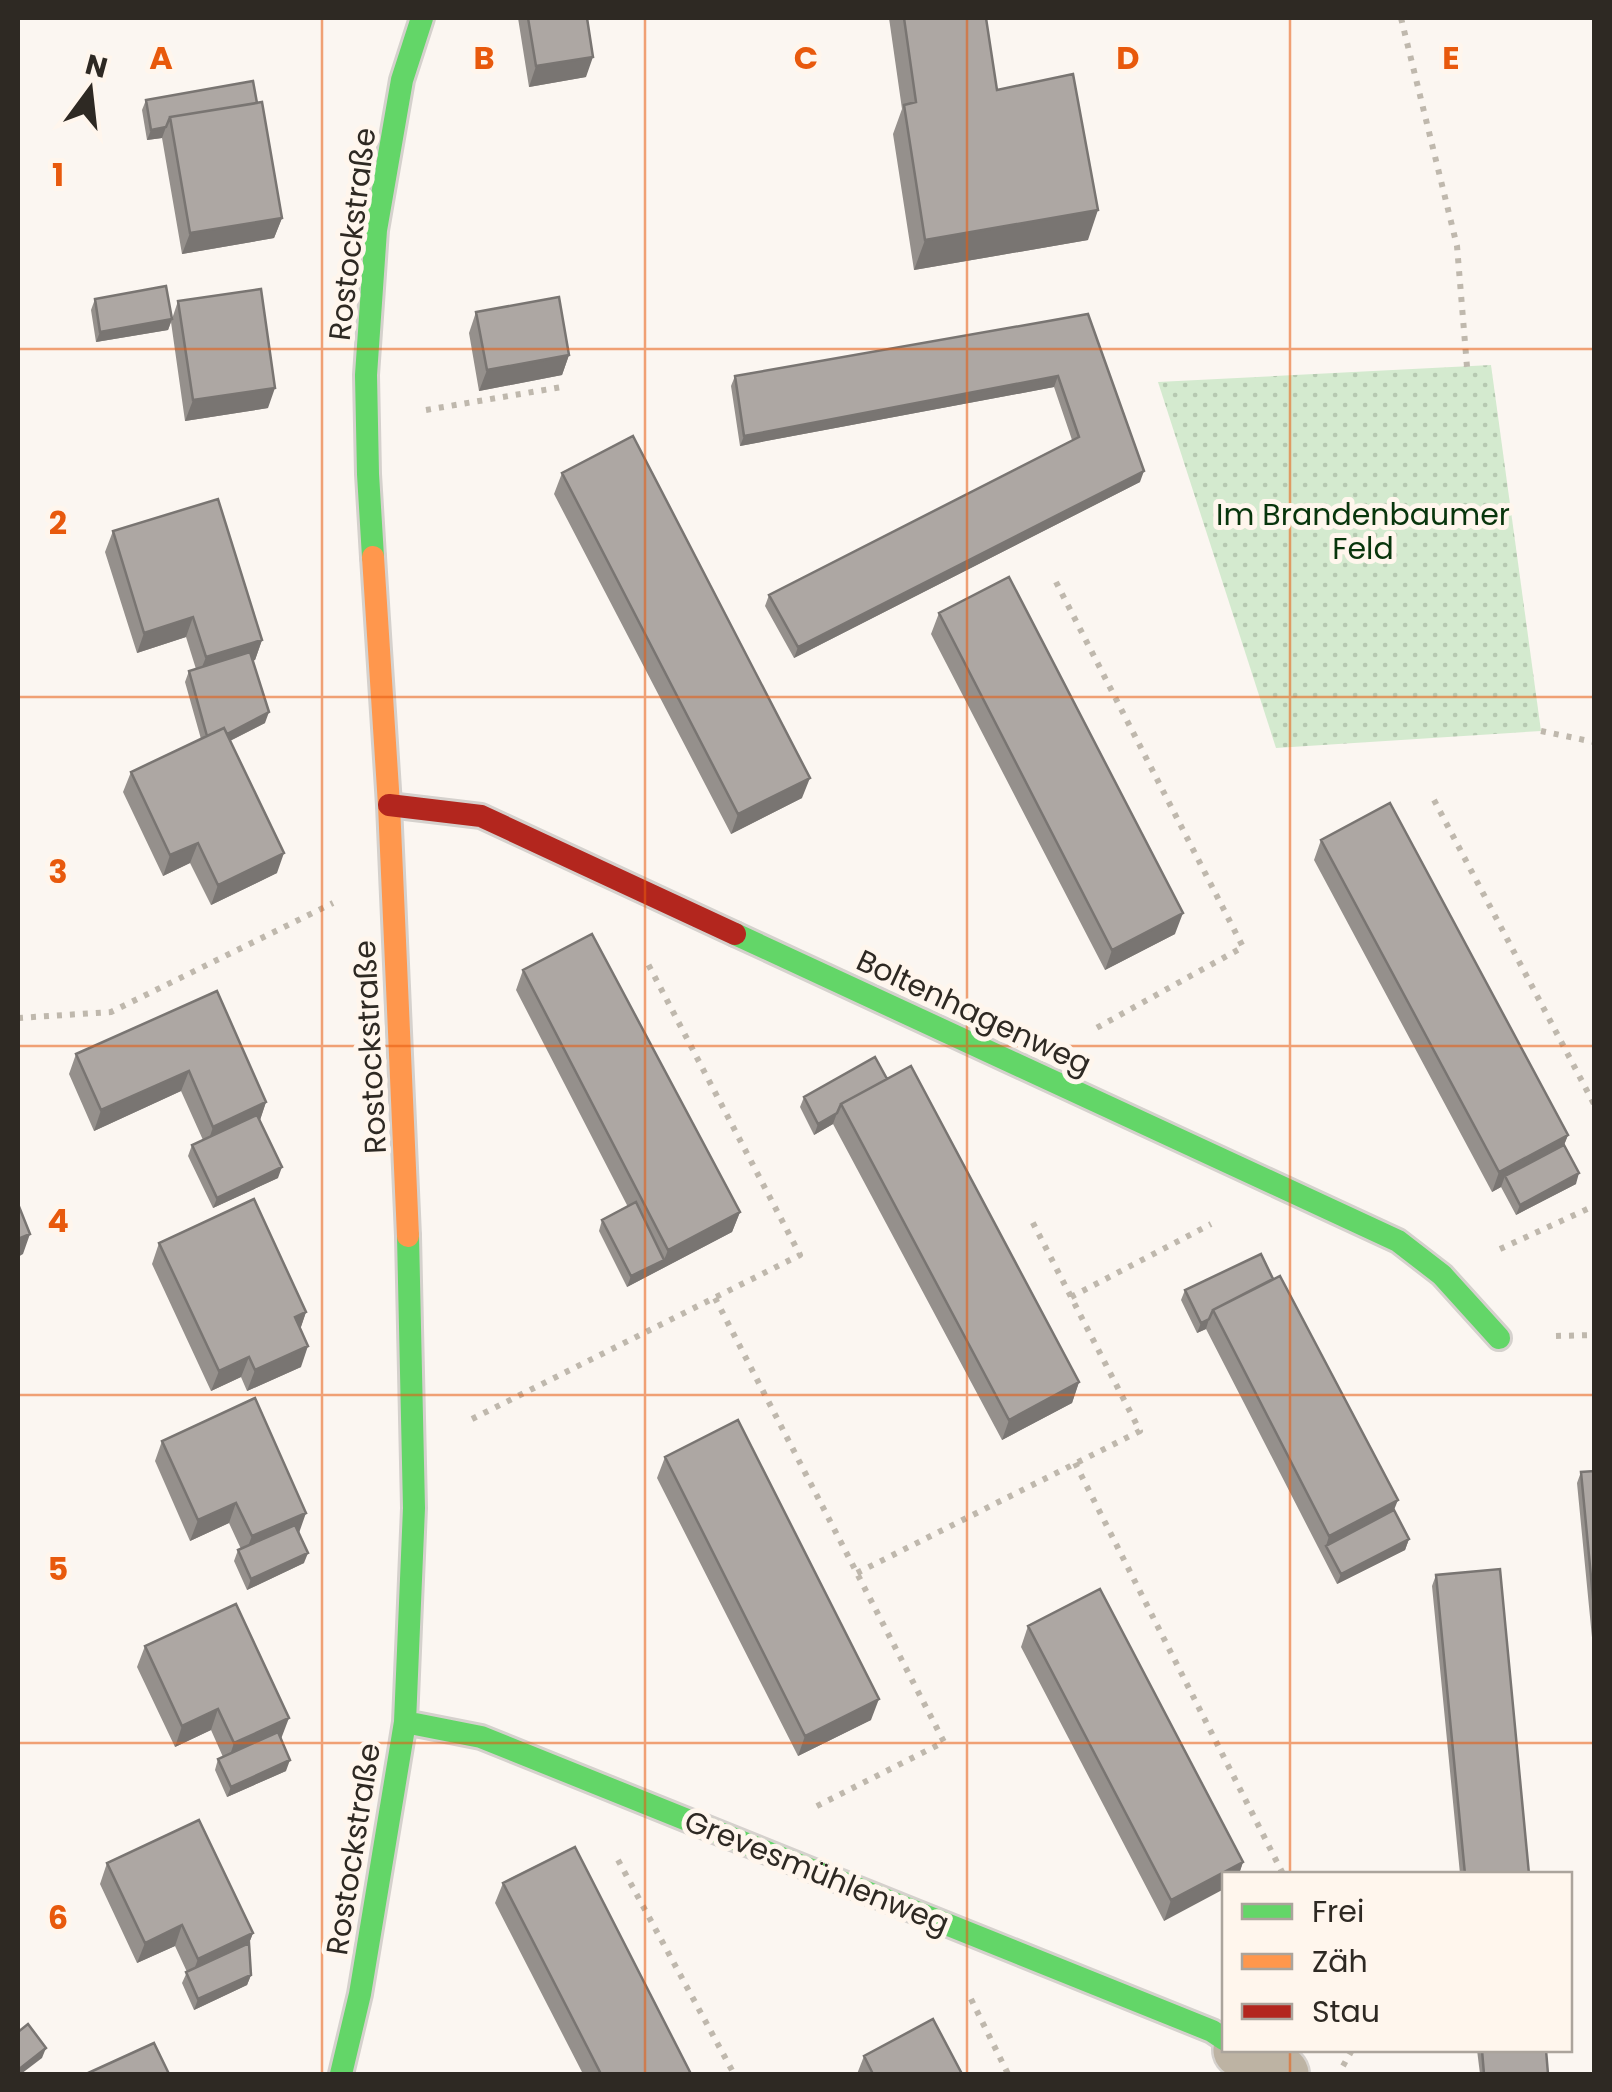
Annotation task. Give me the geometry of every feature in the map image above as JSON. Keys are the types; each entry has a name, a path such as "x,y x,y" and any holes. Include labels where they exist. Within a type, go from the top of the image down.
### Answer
{"street":[{"name":"Rostockstraße","path":"340,2074 360,1994 405,1722 414,1508 410,1281 366,375 376,230 402,80 422,18"},
{"name":"Boltenhagenweg","path":"389,805 480,816 1398,1241 1442,1275 1500,1338"},
{"name":"Grevesmühlenweg","path":"405,1722 481,1737 1222,2038"},
{"path":"1244,2052 1281,2074"}],"path":[{"path":"1401,18 1457,246 1467,367"},
{"path":"417,412 562,386"},
{"path":"1024,1068 1243,947 1056,582"},
{"path":"1541,731 1594,742"},
{"path":"1434,800 1594,1104"},
{"path":"18,1018 110,1012 392,873"},
{"path":"413,1449 800,1255 626,922 646,892"},
{"path":"1071,1297 1277,1186"},
{"path":"1442,1275 1594,1206"},
{"path":"857,1573 1140,1431 1032,1220"},
{"path":"714,1298 944,1742 796,1817 781,1857"},
{"path":"1075,1463 1282,1872"},
{"path":"612,1848 734,2074"},
{"path":"966,1990 1008,2074"},
{"path":"1339,2074 1351,2052"}],"green space":[{"name":"Im Brandenbaumer Feld","path":"1491,365 1541,731 1276,748 1158,382"}],"building":[{"path":"528,18 587,18 593,57 536,66"},
{"path":"904,18 986,18 997,90 1073,74 1098,210 925,240 904,105 916,102"},
{"path":"253,81 257,103 170,117 166,127 151,130 146,100"},
{"path":"262,102 282,218 190,233 170,117"},
{"path":"166,286 172,319 100,332 95,299"},
{"path":"261,289 275,388 193,400 178,301"},
{"path":"559,297 569,355 487,370 476,312"},
{"path":"1088,314 1144,471 798,647 769,595 1079,437 1058,376 744,436 735,376"},
{"path":"633,436 810,778 738,814 562,473"},
{"path":"218,499 262,640 206,657 193,617 144,633 113,531"},
{"path":"1009,577 1183,913 1112,950 939,613"},
{"path":"250,652 269,712 227,734 224,728 207,736 189,671"},
{"path":"224,728 284,853 218,885 198,843 170,855 131,772"},
{"path":"1390,803 1568,1135 1499,1172 1321,840"},
{"path":"592,934 740,1212 668,1250 523,970"},
{"path":"217,991 266,1102 213,1127 189,1071 101,1110 76,1054"},
{"path":"875,1057 887,1079 841,1104 837,1113 818,1124 804,1097"},
{"path":"911,1066 1079,1382 1009,1420 841,1104"},
{"path":"257,1115 282,1167 217,1198 192,1145"},
{"path":"1564,1145 1579,1173 1520,1205 1505,1176"},
{"path":"254,1199 306,1312 295,1317 308,1346 255,1370 249,1357 219,1371 159,1243"},
{"path":"636,1202 664,1260 631,1276 602,1220"},
{"path":"18,1204 30,1234 18,1239"},
{"path":"1261,1254 1273,1279 1213,1310 1209,1319 1201,1323 1185,1290"},
{"path":"1280,1276 1398,1500 1329,1536 1213,1310"},
{"path":"255,1398 306,1513 252,1536 236,1503 198,1520 162,1441"},
{"path":"738,1420 879,1699 805,1736 665,1457"},
{"path":"1594,1471 1594,1608 1581,1472"},
{"path":"1394,1510 1409,1539 1341,1574 1326,1546"},
{"path":"295,1525 308,1553 251,1579 238,1550"},
{"path":"1500,1569 1529,1872 1465,1872 1436,1575"},
{"path":"1100,1589 1243,1862 1171,1900 1028,1626"},
{"path":"236,1604 289,1718 234,1743 218,1709 182,1726 145,1646"},
{"path":"278,1732 290,1760 231,1787 218,1759"},
{"path":"199,1820 253,1933 198,1959 182,1925 145,1943 107,1863"},
{"path":"575,1847 691,2074 601,2074 503,1883"},
{"path":"249,1943 251,1975 198,1999 186,1972"},
{"path":"933,2019 962,2074 873,2074 864,2056"},
{"path":"28,2024 46,2048 18,2070 18,2032"},
{"path":"154,2043 169,2074 86,2074"},
{"path":"1482,2052 1546,2052 1548,2074 1484,2074"}],"traffic: fast":[{"path":"373,557 366,375 376,230 402,80 422,18"},
{"path":"735,934 1398,1241 1442,1275 1499,1338"},
{"path":"341,2074 360,1994 405,1722 414,1508 408,1236"},
{"path":"405,1722 481,1737 1222,2038"}],"traffic: slow":[{"path":"373,557 389,805 408,1236"}],"traffic: jam":[{"path":"389,805 481,816 735,934"}]}
